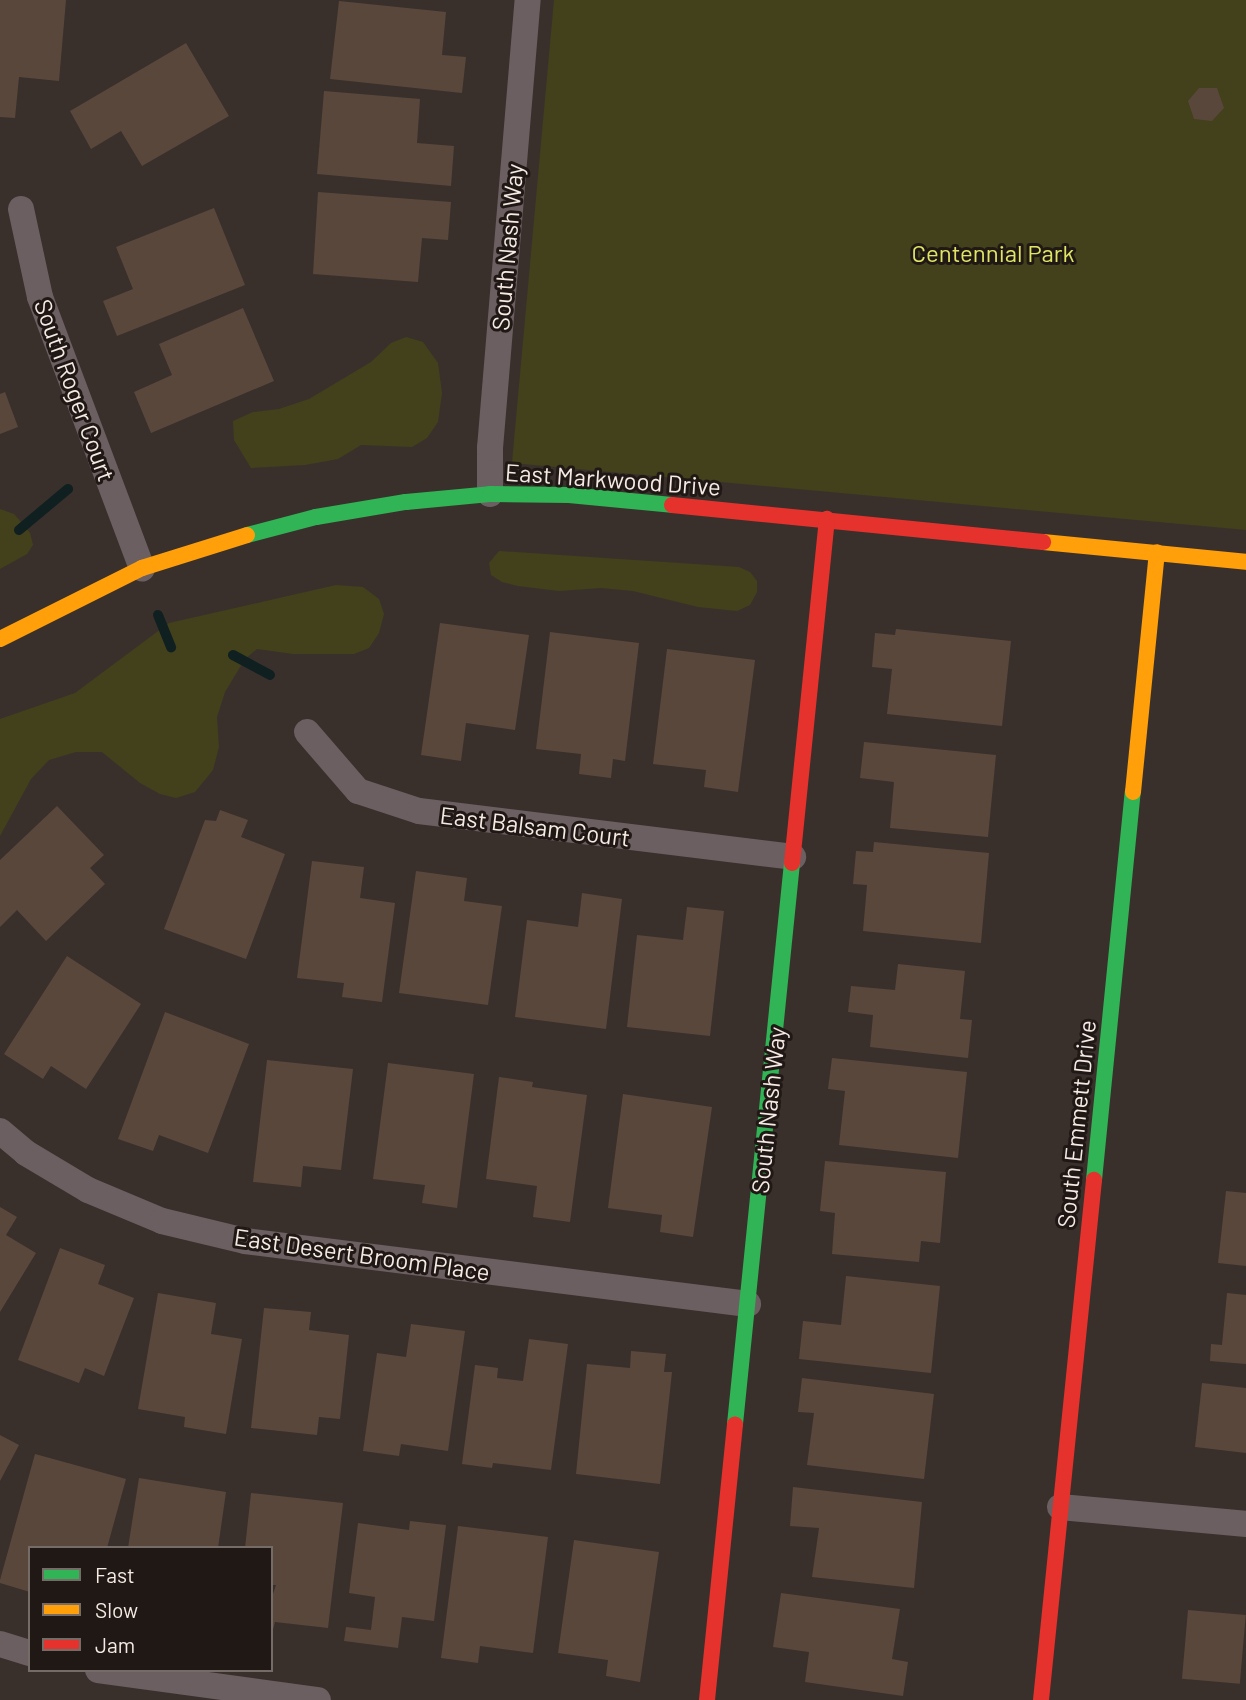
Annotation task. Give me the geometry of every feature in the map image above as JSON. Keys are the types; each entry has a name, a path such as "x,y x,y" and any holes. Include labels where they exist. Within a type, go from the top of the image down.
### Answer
{"street":[{"name":"South Nash Way","path":"490,494 489,448 528,0"},
{"name":"South Roger Court","path":"21,209 40,298 142,568"},
{"name":"East Markwood Drive","path":"0,639 142,568 231,538 316,517 407,502 490,494 569,495 1246,562"},
{"name":"South Nash Way","path":"707,1700 827,519"},
{"name":"South Emmett Drive","path":"1041,1700 1157,552"},
{"name":"East Balsam Court","path":"307,732 358,791 419,811 793,857"},
{"name":"East Desert Broom Place","path":"0,1131 26,1153 88,1190 162,1221 245,1241 748,1304"},
{"path":"1060,1507 1246,1524"},
{"path":"0,1644 28,1652"},
{"path":"113,1672 318,1700"}],"green space":[{"name":"Centennial Park","path":"554,0 1246,0 1246,530 512,463"},
{"path":"406,337 423,342 438,363 442,393 438,422 427,438 412,447 361,445 338,459 305,465 251,468 234,440 233,421 253,412 279,409 309,399 371,362 391,343"},
{"path":"0,509 14,514 30,533 33,545 27,554 0,569"},
{"path":"499,551 739,567 750,572 757,581 757,592 750,605 737,611 698,607 633,591 601,588 559,591 518,586 502,582 491,575 489,563"},
{"path":"336,585 363,587 379,599 384,614 379,633 369,648 354,654 293,654 257,649 245,659 225,692 217,717 219,747 213,770 195,792 176,798 160,794 140,783 102,752 76,752 49,760 31,779 0,836 0,719 75,693 169,623"}],"building":[{"path":"0,0 66,0 59,81 19,77 15,118 0,117"},
{"path":"339,1 446,12 442,55 466,57 462,93 330,79"},
{"path":"186,43 229,116 142,166 121,131 91,149 70,111"},
{"path":"1199,88 1217,88 1224,108 1212,121 1194,119 1188,101"},
{"path":"324,91 420,99 417,143 454,146 451,186 317,174"},
{"path":"318,192 451,202 448,240 422,238 418,282 313,274"},
{"path":"214,208 245,285 117,336 103,301 133,289 116,247"},
{"path":"243,308 274,381 151,433 134,392 172,375 159,344"},
{"path":"5,392 18,427 0,434 0,394"},
{"path":"440,623 529,635 515,730 466,723 461,761 421,755"},
{"path":"896,629 1011,641 1002,726 887,714 892,669 872,667 875,633 895,635"},
{"path":"550,632 639,643 625,761 613,759 611,778 579,774 581,754 536,749"},
{"path":"667,649 755,660 738,792 704,787 706,770 653,764"},
{"path":"864,742 996,755 988,837 890,828 894,782 860,778"},
{"path":"57,806 104,855 90,868 105,884 46,941 17,910 0,927 0,860"},
{"path":"220,810 248,820 241,837 285,854 246,959 164,929 205,820 216,821"},
{"path":"874,842 989,853 981,943 863,931 867,885 853,884 856,851 873,852"},
{"path":"312,861 364,867 360,898 395,903 382,1002 342,997 344,983 297,978"},
{"path":"416,871 467,878 464,901 502,906 488,1005 399,993"},
{"path":"582,893 622,899 606,1029 515,1017 527,920 578,927"},
{"path":"687,907 724,911 710,1036 627,1027 637,935 683,940"},
{"path":"67,956 141,1004 86,1089 51,1066 43,1079 4,1054"},
{"path":"898,964 965,971 960,1019 972,1020 968,1058 870,1047 873,1015 848,1012 851,986 895,990"},
{"path":"165,1012 249,1044 208,1153 159,1135 153,1151 118,1139"},
{"path":"832,1058 967,1072 958,1158 839,1145 845,1091 828,1089"},
{"path":"267,1060 353,1069 341,1170 303,1166 301,1187 253,1182"},
{"path":"388,1063 474,1074 457,1208 422,1203 425,1185 373,1179"},
{"path":"499,1077 533,1082 532,1087 587,1095 570,1222 533,1217 537,1186 486,1179"},
{"path":"623,1094 712,1107 693,1237 660,1232 662,1215 608,1208"},
{"path":"825,1161 946,1172 940,1243 921,1241 919,1262 832,1254 835,1213 820,1211"},
{"path":"1226,1191 1246,1193 1246,1266 1218,1263"},
{"path":"0,1207 17,1217 6,1235 36,1253 0,1312"},
{"path":"60,1248 105,1265 98,1284 134,1298 104,1376 85,1368 79,1383 18,1360"},
{"path":"846,1276 940,1286 931,1373 799,1359 803,1321 841,1325"},
{"path":"158,1293 216,1303 211,1334 242,1339 226,1434 184,1427 185,1417 138,1409"},
{"path":"1227,1293 1246,1295 1246,1364 1210,1361 1211,1344 1222,1345"},
{"path":"264,1308 311,1312 309,1330 349,1335 340,1419 319,1417 317,1435 251,1428"},
{"path":"411,1324 465,1331 448,1451 401,1444 399,1456 363,1451 377,1353 406,1357"},
{"path":"529,1339 568,1344 551,1470 493,1463 492,1468 462,1464 475,1365 498,1368 497,1378 523,1381"},
{"path":"631,1351 666,1354 664,1372 672,1372 660,1484 576,1474 587,1364 630,1368"},
{"path":"802,1378 934,1394 924,1479 807,1465 814,1413 798,1412"},
{"path":"1202,1383 1246,1388 1246,1453 1195,1447"},
{"path":"0,1435 19,1445 0,1481"},
{"path":"35,1454 126,1479 108,1546 28,1546 28,1591 0,1583"},
{"path":"139,1478 226,1492 218,1546 128,1546"},
{"path":"793,1487 922,1502 914,1588 812,1577 819,1528 790,1526"},
{"path":"251,1493 343,1503 328,1628 275,1622 273,1630 273,1594 276,1585 273,1585 273,1546 245,1546"},
{"path":"410,1521 446,1525 434,1621 402,1617 398,1648 344,1641 346,1627 371,1630 375,1597 349,1593 358,1523 409,1530"},
{"path":"458,1526 548,1537 533,1653 480,1646 478,1663 441,1658"},
{"path":"574,1540 659,1552 640,1682 606,1676 608,1660 558,1653"},
{"path":"781,1593 900,1609 892,1659 908,1662 903,1696 805,1682 809,1652 773,1647"},
{"path":"1188,1610 1246,1615 1240,1684 1182,1679"}],"waterway":[{"path":"19,530 68,489"},
{"path":"158,615 171,648"},
{"path":"233,655 270,675"}],"traffic: fast":[{"path":"247,535 316,517 406,502 490,494 569,495 672,505"},
{"path":"1094,1180 1133,792"},
{"path":"735,1424 792,863"}],"traffic: slow":[{"path":"0,639 142,568 247,535"},
{"path":"1043,542 1246,562"},
{"path":"1133,792 1157,552"}],"traffic: jam":[{"path":"672,505 1043,542"},
{"path":"792,863 827,519"},
{"path":"1041,1700 1094,1180"},
{"path":"707,1700 735,1424"}]}
